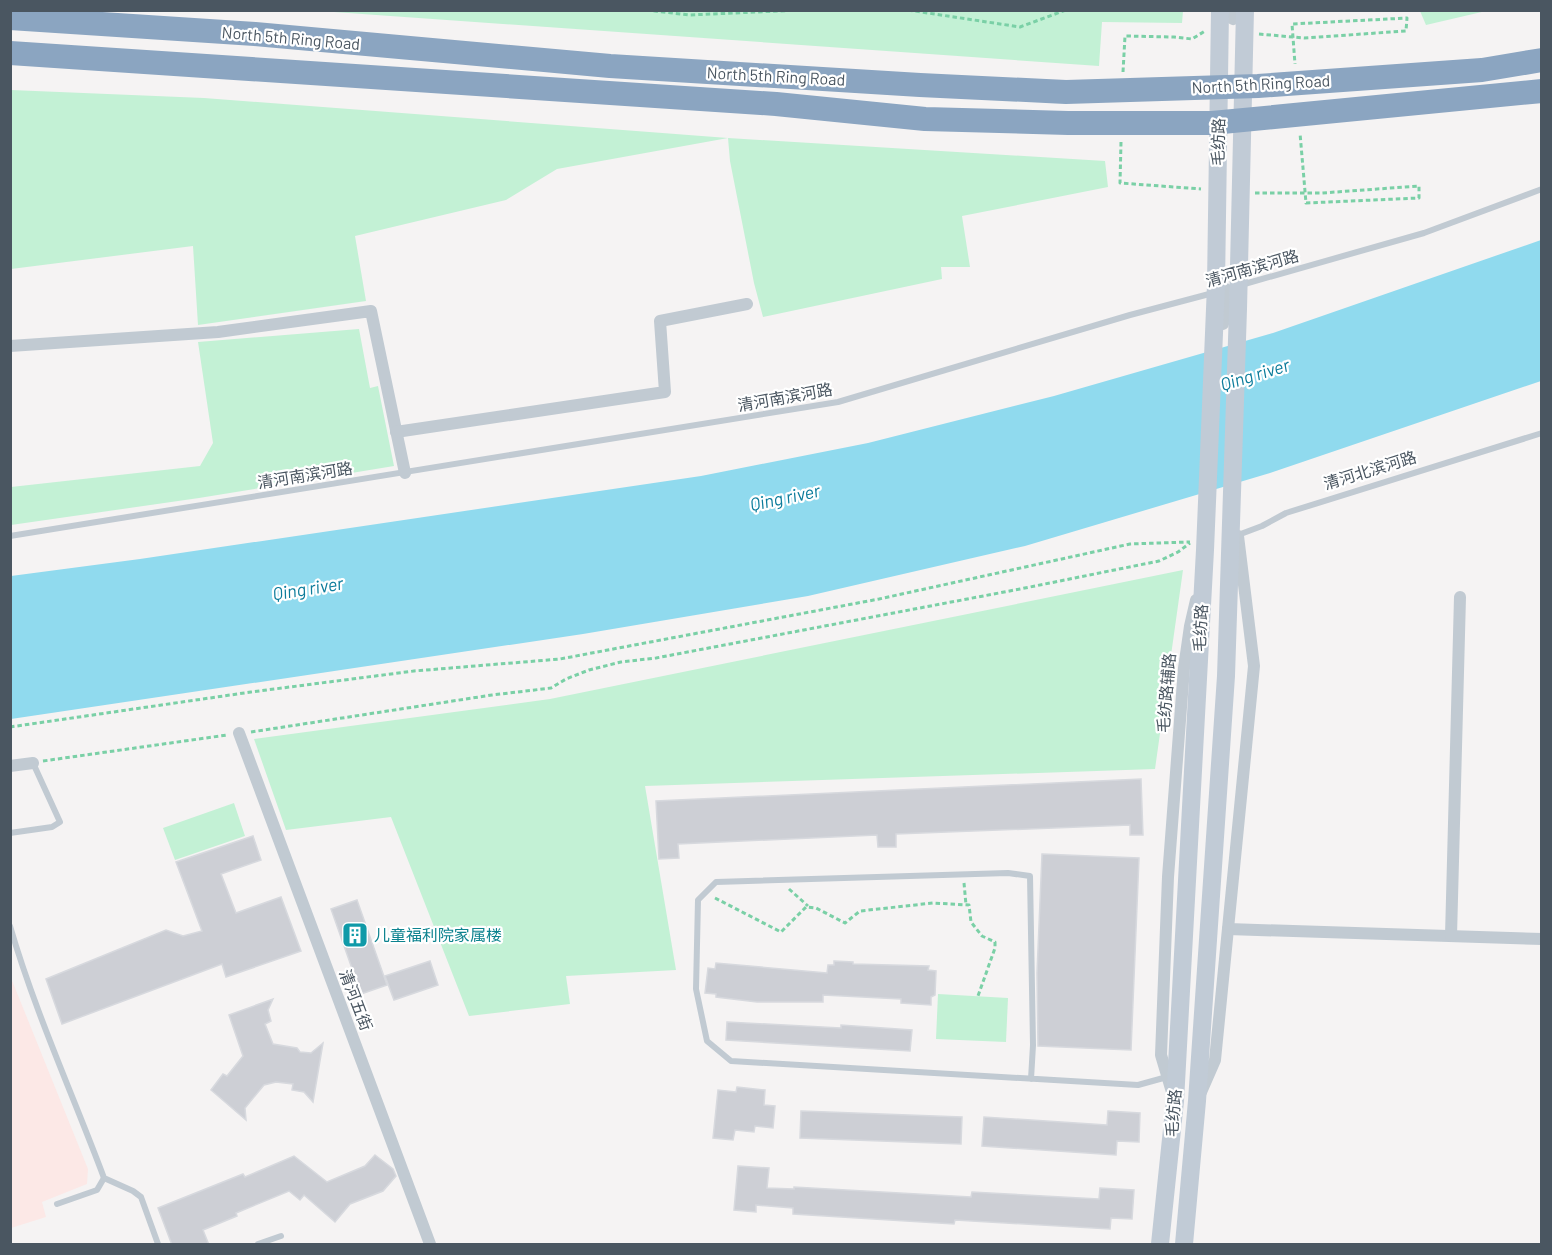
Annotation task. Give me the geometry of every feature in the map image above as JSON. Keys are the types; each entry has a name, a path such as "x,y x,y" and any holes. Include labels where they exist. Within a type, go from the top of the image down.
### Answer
{"highway":[{"name":"North 5th Ring Road","path":"10,18 255,34 610,66 1066,92 1258,86 1482,70 1542,60"},
{"name":"North 5th Ring Road","path":"10,53 764,103 925,119 1068,123 1212,123 1542,91"}],"main road":[{"name":"毛纺路","path":"1160,1245 1174,1101 1203,574 1216,285 1220,10"},
{"name":"毛纺路","path":"1184,1245 1197,1101 1226,676 1238,309 1244,10"}],"street":[{"path":"1220,10 1233,19 1244,10"},
{"name":"毛纺路辅路","path":"1174,1101 1161,1055 1168,877 1190,626 1215,540 1226,289"},
{"path":"396,432 665,392 660,321 747,304"},
{"path":"10,346 218,332 371,311 405,472"},
{"path":"1197,1101 1215,1060 1254,666 1238,536"},
{"path":"1451,936 1460,597"},
{"name":"清河五街","path":"239,734 430,1245"},
{"path":"10,766 33,763"},
{"path":"1228,929 1542,939"}],"lane":[{"name":"清河南滨河路","path":"10,536 838,402 1130,315 1424,233 1542,189"},
{"name":"清河北滨河路","path":"1215,540 1238,536 1287,513 1542,433"},
{"path":"10,833 52,827 60,822 33,763"},
{"path":"1030,1079 1033,1045 1030,876 1008,873 716,882 698,900 696,989 707,1041 731,1061 1030,1079 1138,1085 1168,1077"},
{"path":"10,926 38,1009 104,1178 141,1197 158,1245"},
{"path":"57,1204 97,1190 104,1178"},
{"path":"258,1245 281,1236"}],"path":[{"path":"646,10 689,15 801,10"},
{"path":"908,10 1020,27 1066,10"},
{"path":"1125,36 1192,39 1206,30"},
{"path":"1257,34 1304,38"},
{"path":"1120,183 1175,187"},
{"path":"1250,192 1322,193"},
{"path":"10,727 414,671 560,659 879,598 1130,544 1192,542 1159,561 656,658 621,662 589,669 551,688 33,763"},
{"path":"963,874 966,905"},
{"path":"779,880 810,908"},
{"path":"705,893 781,932 806,907 816,908 845,923 860,911 933,903 969,905 971,922 982,936 995,942 995,948 978,996"}],"shaded area":[{"path":"11,978 88,1169 87,1184 42,1202 46,1217 11,1228"}],"green space":[{"path":"1183,10 1182,23 1102,22 1099,66 320,11"},
{"path":"1420,11 1486,11 1426,25"},
{"path":"11,90 204,98 728,138 557,169 506,200 355,236 366,301 198,325 193,246 11,269"},
{"path":"728,138 1105,161 1108,187 962,216 970,267 941,267 942,279 763,317 730,161"},
{"path":"359,329 370,388 378,386 394,466 199,498 11,525 11,487 200,466 213,443 198,342"},
{"path":"1183,570 1155,769 645,786 676,970 566,976 570,1004 469,1016 391,817 286,830 254,739 550,699"},
{"path":"234,803 245,836 175,860 163,828"},
{"path":"938,994 1008,998 1006,1042 936,1039"}],"water":[{"name":"Qing river","path":"1541,240 1541,381 1270,473 1025,546 808,596 583,634 11,719 11,576 701,476 868,443 1054,396 1273,333"}],"building":[{"path":"1141,779 1143,835 1130,835 1130,825 896,834 896,847 878,847 877,835 678,844 679,858 659,859 656,801"},
{"path":"253,836 261,860 221,874 236,913 281,897 301,951 226,977 222,964 62,1024 46,979 166,930 183,936 202,931 176,862"},
{"path":"1042,854 1139,858 1131,1050 1038,1046 1037,973"},
{"name":"儿童福利院家属楼","path":"357,900 387,985 361,994 331,909"},
{"path":"430,961 438,985 394,1000 385,976"},
{"path":"834,961 853,962 853,964 929,966 928,970 936,971 935,995 931,997 931,1005 901,1003 901,999 823,995 823,1002 757,1002 716,997 716,994 705,993 708,968 715,969 716,963 827,973 828,965 834,965"},
{"path":"273,999 268,1010 271,1021 265,1024 273,1044 311,1053 323,1043 313,1102 304,1092 292,1090 293,1084 276,1082 264,1085 245,1108 246,1120 211,1090 223,1074 227,1076 243,1056 229,1015"},
{"path":"727,1022 841,1028 841,1025 912,1030 910,1051 726,1040"},
{"path":"737,1087 765,1090 764,1105 775,1106 773,1128 755,1126 754,1132 735,1130 733,1140 713,1138 718,1090 736,1092"},
{"path":"801,1111 962,1117 961,1144 800,1138"},
{"path":"1108,1111 1140,1113 1139,1142 1117,1141 1116,1155 982,1146 984,1117 1107,1125"},
{"path":"375,1155 393,1169 396,1176 383,1191 350,1204 335,1222 304,1195 300,1200 289,1191 236,1213 237,1216 203,1230 209,1245 172,1245 158,1208 243,1174 245,1177 294,1156 327,1182 365,1166"},
{"path":"738,1166 769,1168 767,1188 794,1189 794,1187 971,1197 972,1192 1099,1199 1100,1188 1134,1190 1132,1219 1111,1218 1110,1229 955,1220 954,1224 793,1214 793,1208 756,1205 756,1212 734,1210"}],"place":[{"name":"儿童福利院家属楼","path":"355,935"}]}
